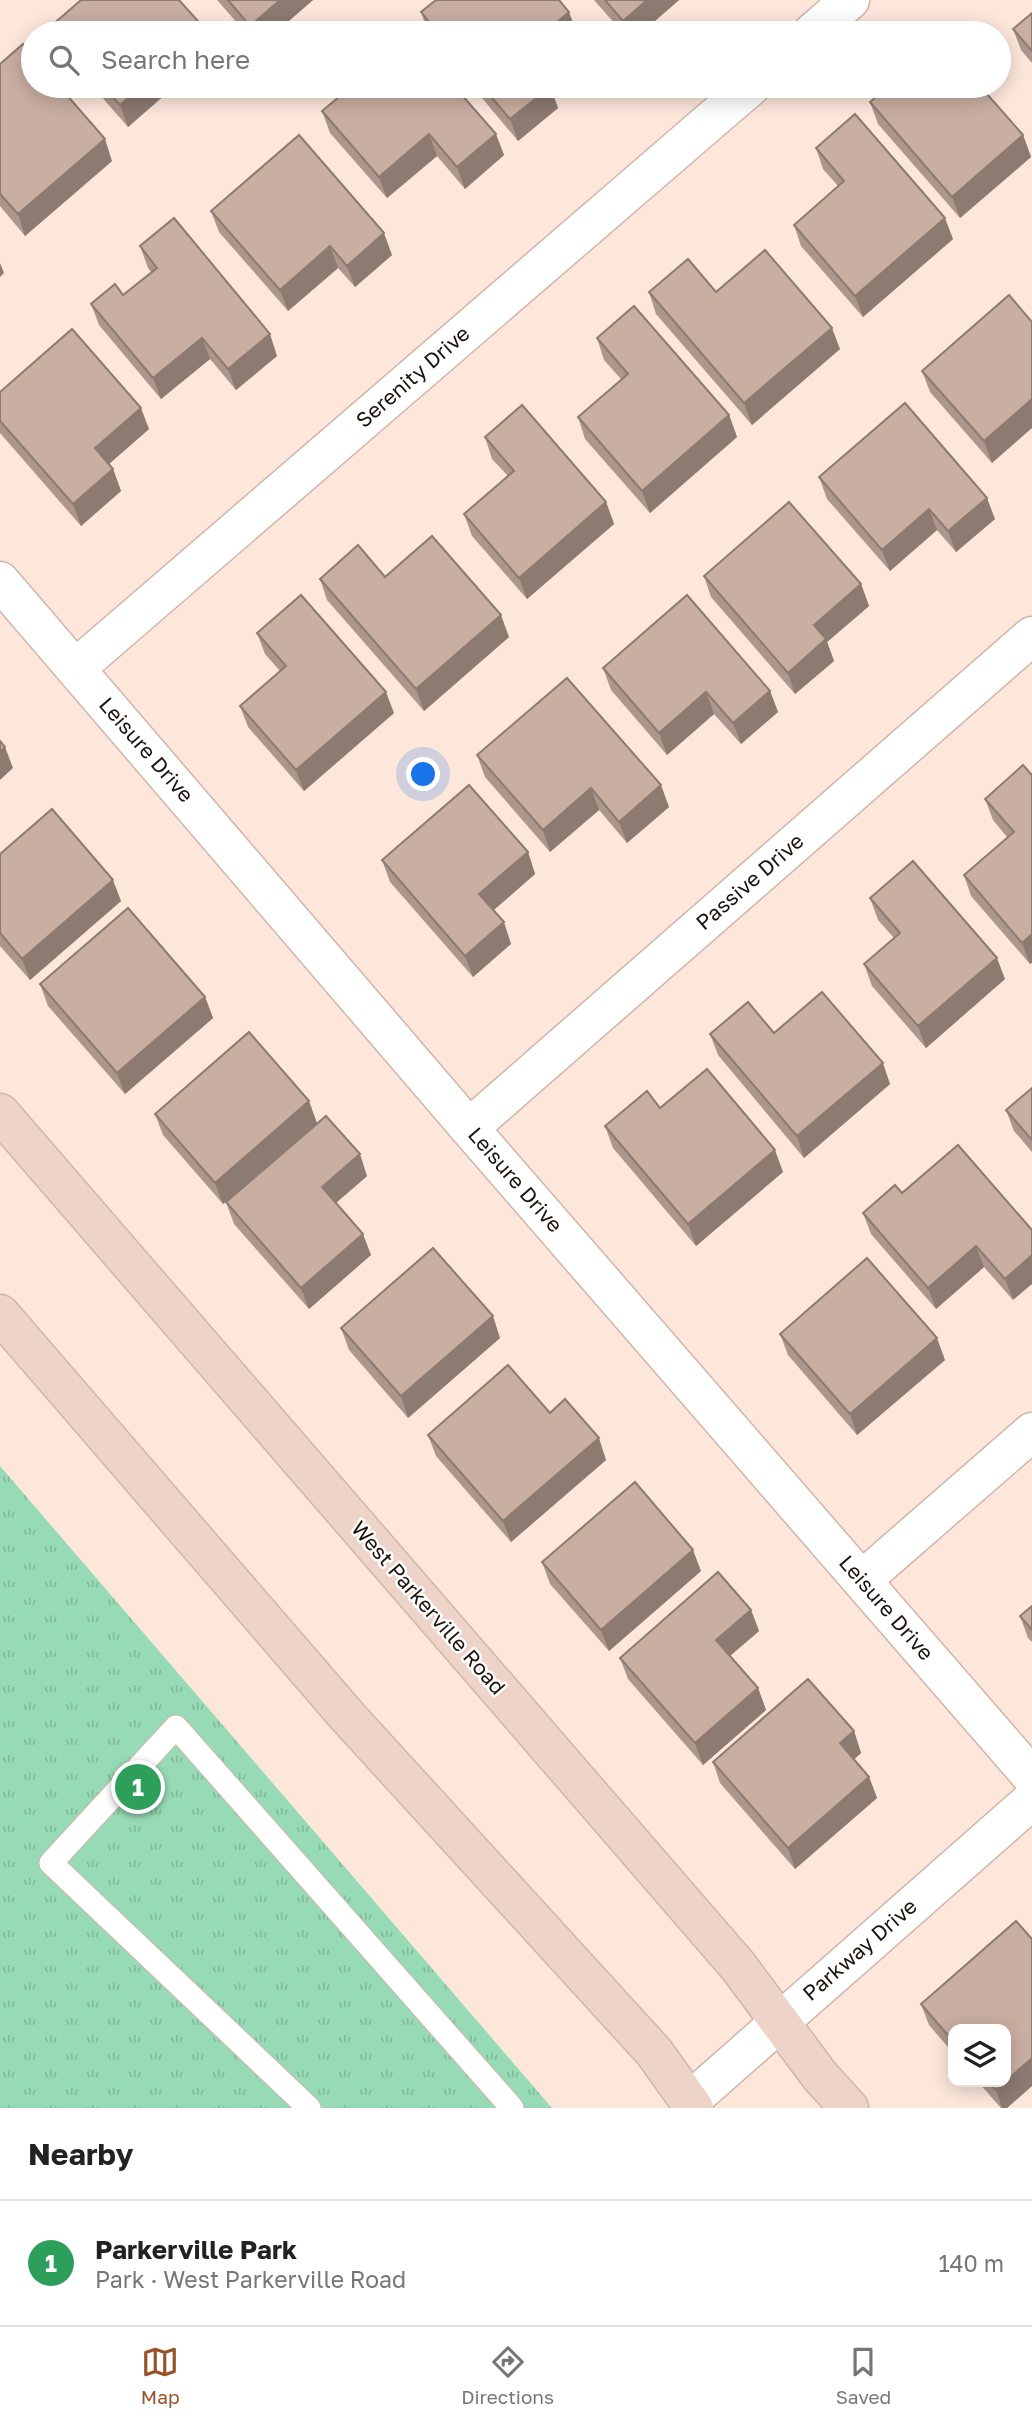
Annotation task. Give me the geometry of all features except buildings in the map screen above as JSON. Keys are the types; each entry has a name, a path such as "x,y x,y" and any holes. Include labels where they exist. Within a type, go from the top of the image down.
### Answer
{"main road":[{"name":"West Parkerville Road","path":"0,1113 738,1966 820,2076 849,2108"},
{"path":"0,1126 43,1163"},
{"path":"0,1314 348,1717 654,2052 689,2106"}],"street":[{"path":"826,21 850,0"},
{"name":"Serenity Drive","path":"76,668 737,98"},
{"name":"Leisure Drive","path":"0,581 469,1128 1032,1777"},
{"name":"Passive Drive","path":"469,1128 1032,636"},
{"path":"862,1580 1032,1432"},
{"name":"Parkway Drive","path":"689,2106 780,2021 1032,1800"}],"lane":[{"path":"309,2108 51,1863 176,1727 512,2108"}],"green space":[{"path":"0,1466 552,2108 0,2108"}],"place":[{"name":"Parkerville Park","path":"138,1787"}]}
